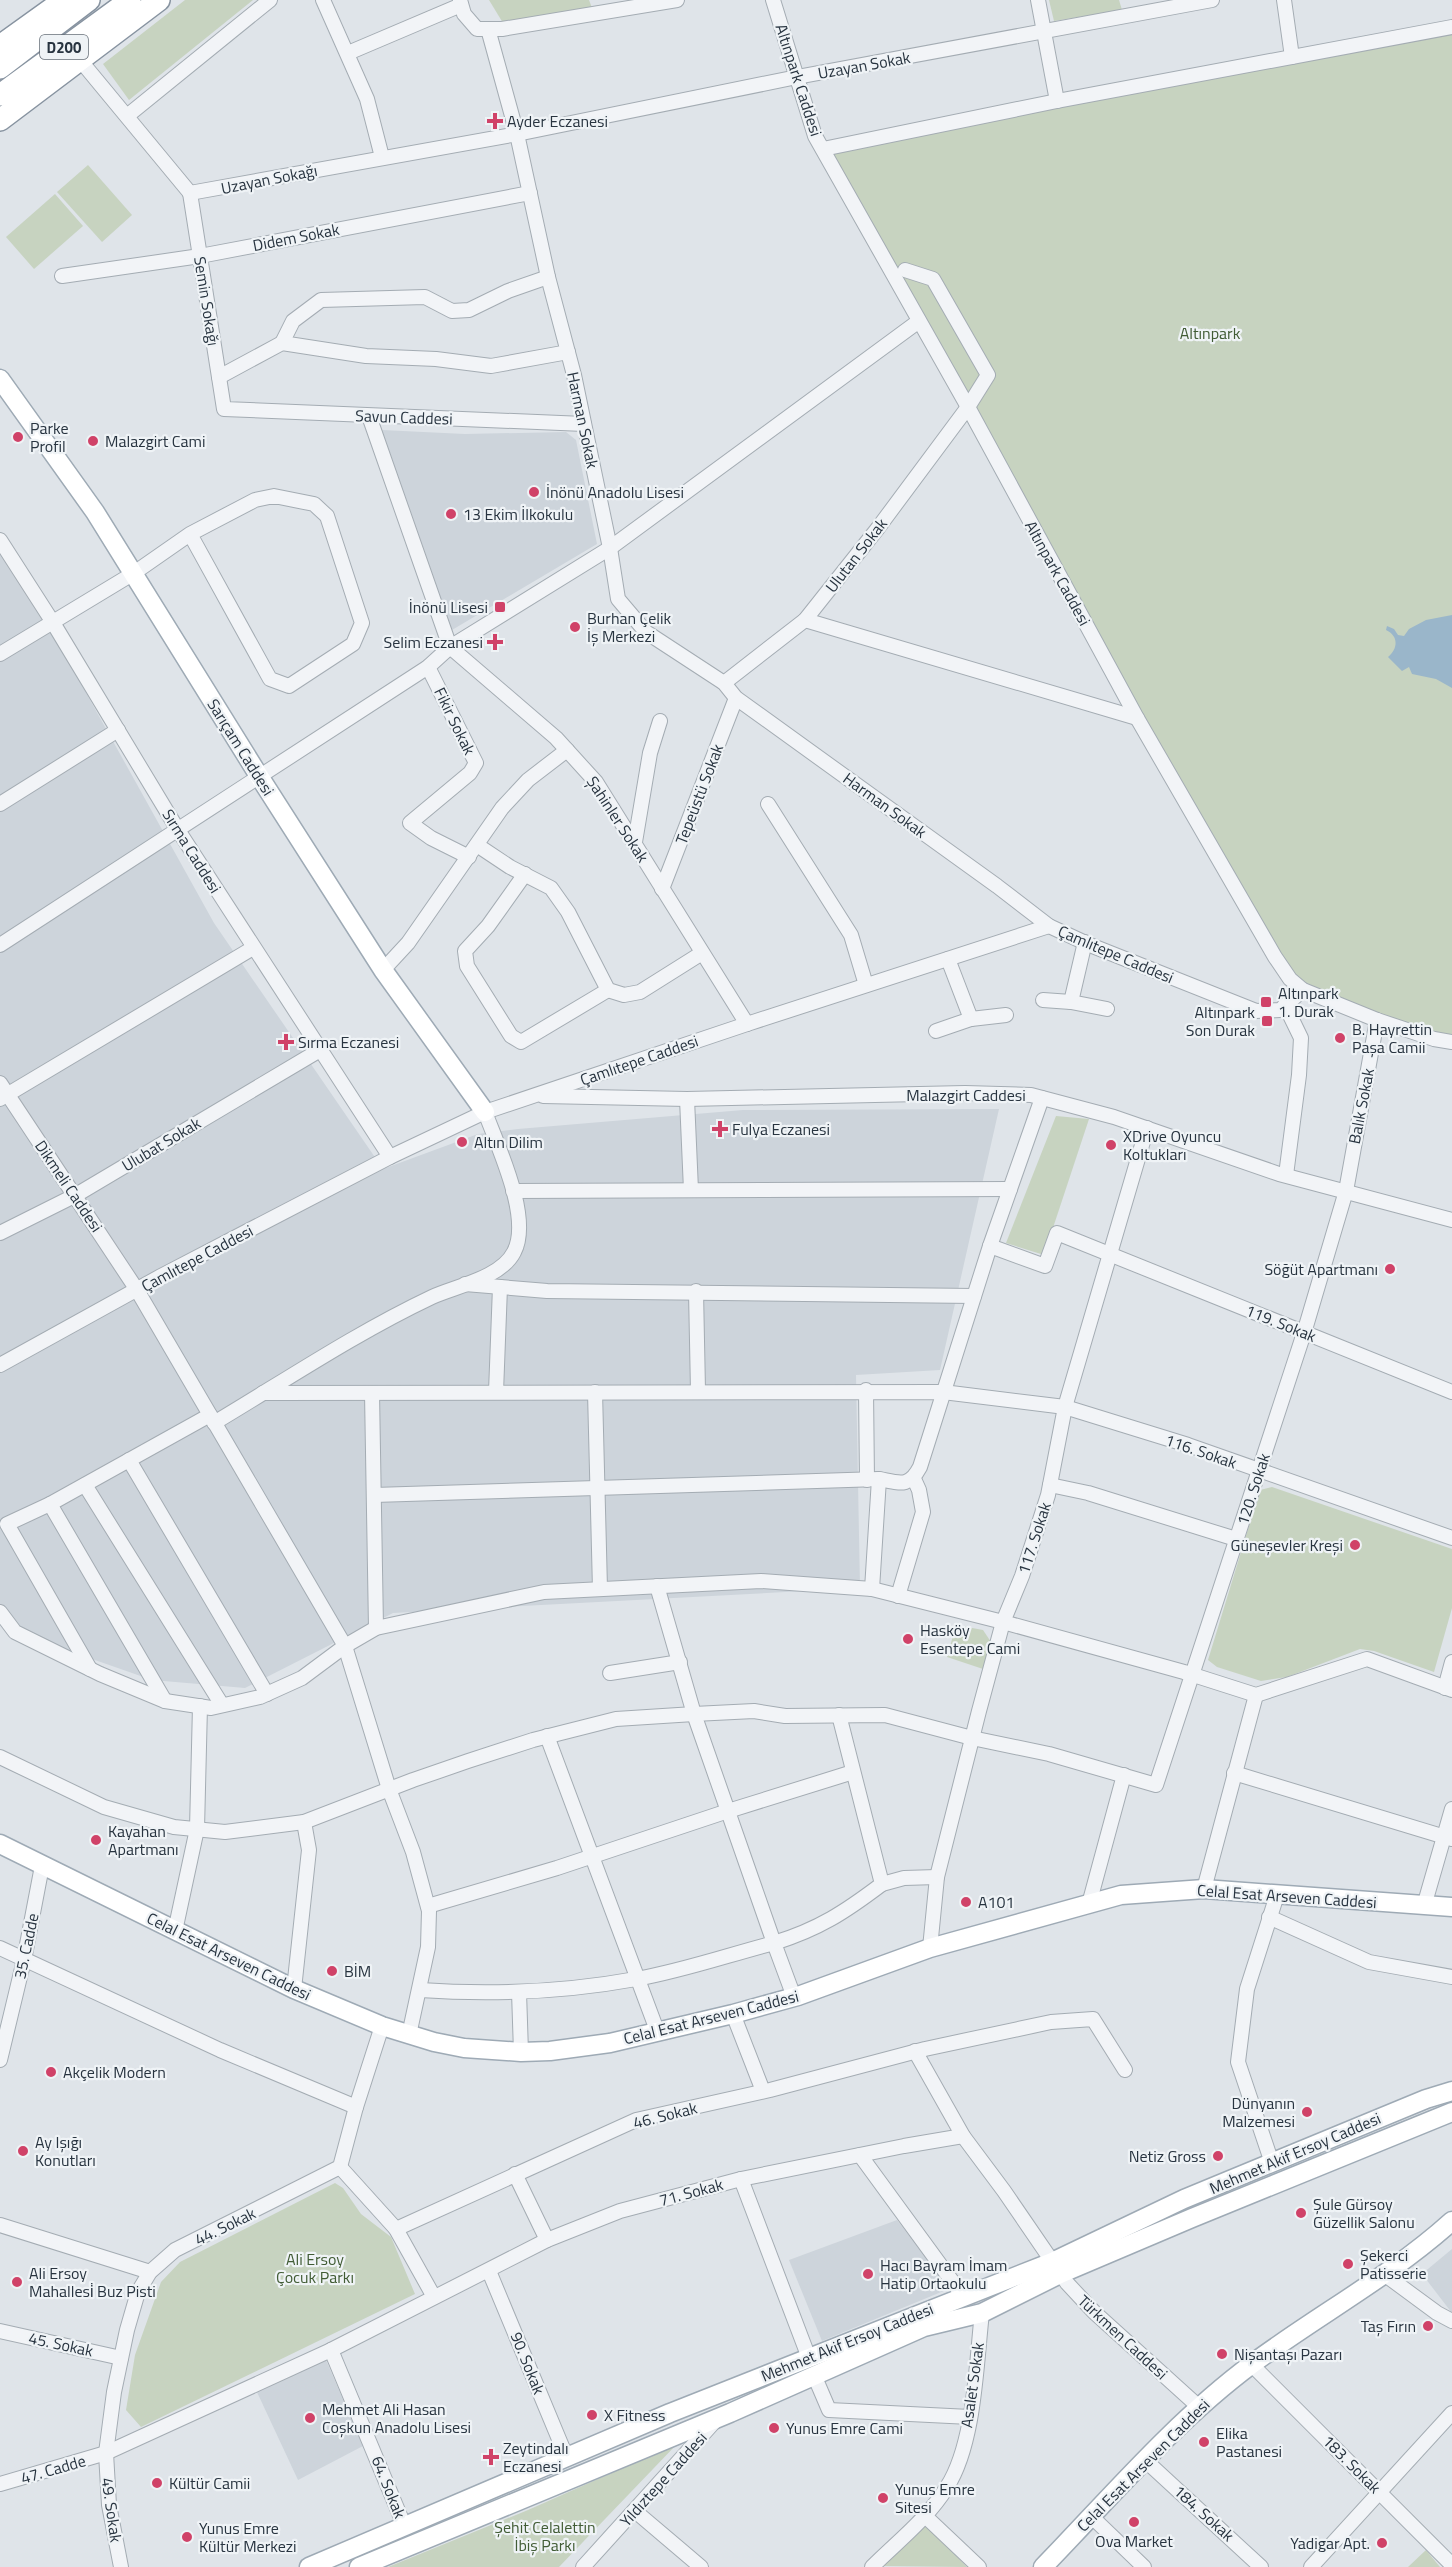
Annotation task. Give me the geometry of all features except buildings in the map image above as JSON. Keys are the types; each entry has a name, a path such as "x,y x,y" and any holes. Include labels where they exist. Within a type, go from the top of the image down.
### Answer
{"highway":[{"name":"D200","path":"0,46 64,0"},
{"name":"D200","path":"0,68 89,0"},
{"name":"D200","path":"0,94 130,0"},
{"path":"0,120 159,0"}],"main road":[{"name":"Sarıçam Caddesi","path":"0,379 62,463 134,573 259,776 383,970 485,1112"},
{"name":"Celal Esat Arseven Caddesi","path":"0,1844 294,1989 382,2026 464,2048 521,2052 582,2047 658,2033 733,2014 794,1997 930,1948 1121,1895 1204,1889 1452,1907"},
{"name":"Mehmet Akif Ersoy Caddesi","path":"309,2567 566,2456 924,2327 982,2313 1056,2268 1184,2199 1426,2099 1452,2091"},
{"name":"Mehmet Akif Ersoy Caddesi","path":"358,2567 718,2417 812,2366 963,2296 1056,2268 1192,2218 1452,2112"},
{"name":"Celal Esat Arseven Caddesi","path":"1043,2567 1199,2407 1251,2365 1424,2247 1452,2221"}],"street":[{"path":"127,116 270,0"},
{"path":"323,0 368,99 382,157"},
{"path":"348,53 461,3 464,14 477,29 502,29 677,0"},
{"name":"Altınpark Caddesi","path":"773,0 815,136 968,407 1137,718 1275,957 1290,979 1303,990 1377,1020 1434,1039 1452,1042"},
{"path":"1038,0 1057,101"},
{"name":"Uzayan Sokak","path":"517,134 797,77 1212,0"},
{"path":"1284,0 1292,57"},
{"path":"823,149 1057,101 1452,27"},
{"name":"Harman Sokak","path":"488,29 517,134 568,352 610,548 618,599 646,632 724,682 736,698 1049,926"},
{"path":"80,60 190,193"},
{"name":"Uzayan Sokağı","path":"190,193 517,134"},
{"name":"Semin Sokağı","path":"190,193 224,409"},
{"name":"Didem Sokak","path":"62,276 200,256 530,193"},
{"name":"Ulutan Sokak","path":"724,682 805,620 878,528 968,407 988,375 933,279 905,270"},
{"path":"282,344 293,321 321,300 425,297 453,311 469,310 508,291 549,277"},
{"path":"0,945 428,667 450,646 610,548 919,321"},
{"path":"219,377 282,344 366,356 436,359 491,366 568,352"},
{"name":"Savun Caddesi","path":"224,409 584,424"},
{"path":"369,416 450,646"},
{"path":"0,654 134,573 190,534 255,500 274,496 314,504 327,516 362,623 353,644 289,686 270,679 190,534"},
{"name":"Sırma Caddesi","path":"0,540 52,621 178,830 390,1157"},
{"path":"805,620 1137,718"},
{"name":"Şahinler Sokak","path":"450,646 567,750 596,782 747,1024"},
{"name":"Fikir Sokak","path":"428,667 476,763 470,773 410,823 431,838 473,851"},
{"name":"Tepeüstü Sokak","path":"662,889 736,698"},
{"path":"635,843 650,753 660,721"},
{"path":"0,804 118,730"},
{"path":"383,970 408,943 427,912 502,808 528,780 567,750"},
{"path":"768,804 851,934 866,985"},
{"path":"473,851 525,873 551,888 568,912 608,990 624,996 640,992 702,952"},
{"path":"525,873 488,926 465,951 466,966 511,1036 521,1042 608,990"},
{"name":"Çamlıtepe Caddesi","path":"0,1365 390,1157 485,1112 1049,926 1256,1011 1280,1010 1303,990"},
{"path":"1071,1002 1084,942"},
{"path":"4,1097 253,948"},
{"path":"948,959 971,1019"},
{"path":"1043,1000 1071,1002 1107,1009"},
{"path":"1285,1005 1301,1038 1299,1075 1286,1175"},
{"path":"936,1031 971,1019 1006,1015"},
{"name":"Balık Sokak","path":"1346,1191 1377,1020"},
{"name":"Ulubat Sokak","path":"0,1233 76,1195 320,1050"},
{"name":"Dikmeli Caddesi","path":"0,1083 4,1097 76,1195 137,1290 345,1646 389,1789 413,1852 428,1906 429,1947 409,2035"},
{"name":"Malazgirt Caddesi","path":"534,1095 687,1099 965,1093 1031,1095 1114,1117 1286,1175 1452,1220"},
{"path":"374,1495 873,1480 904,1484 914,1479 920,1467 990,1246 1042,1098"},
{"path":"687,1099 691,1190"},
{"path":"90,1669 3,1526 50,1504 129,1460 263,1393 363,1333 432,1297 501,1269 514,1252 519,1225 513,1191 485,1112"},
{"name":"117. Sokak","path":"930,1948 937,1877 972,1738 1004,1622 1022,1576 1050,1485 1065,1407 1147,1128"},
{"path":"513,1191 1010,1189"},
{"name":"120. Sokak","path":"1124,1775 1156,1785 1304,1333 1346,1191"},
{"name":"119. Sokak","path":"990,1246 1045,1266 1057,1233 1452,1392"},
{"path":"465,1284 547,1291 974,1296"},
{"path":"496,1392 500,1287"},
{"path":"696,1291 698,1391"},
{"path":"866,1390 873,1480 872,1589"},
{"name":"116. Sokak","path":"263,1393 866,1390 944,1392 1065,1407 1259,1470 1452,1538"},
{"path":"595,1392 600,1589"},
{"path":"372,1393 376,1628"},
{"path":"129,1460 267,1694"},
{"path":"898,1596 923,1512 919,1490 914,1479"},
{"path":"85,1485 222,1705"},
{"path":"1050,1485 1088,1493 1236,1539"},
{"path":"50,1504 165,1701"},
{"path":"0,1612 15,1632 90,1669 165,1701 211,1708 267,1694 302,1678 345,1646 376,1628 544,1592 761,1581 872,1589 1004,1622 1191,1674 1256,1695 1367,1659 1449,1689 1452,1662"},
{"path":"657,1586 694,1714 794,1997"},
{"path":"610,1673 680,1662"},
{"path":"1204,1889 1256,1695"},
{"path":"175,1930 197,1829 200,1706"},
{"path":"0,1757 104,1808 174,1827 225,1832 304,1822 389,1789 547,1736 616,1719 754,1711 785,1716 885,1715 972,1738 1049,1754 1124,1775 1089,1904"},
{"path":"839,1714 882,1884"},
{"path":"547,1736 658,2033"},
{"path":"428,1906 500,1886 853,1772"},
{"path":"1234,1773 1448,1838"},
{"path":"1424,1906 1448,1838 1452,1809"},
{"path":"294,1989 309,1850 304,1822"},
{"name":"35. Cadde","path":"0,2060 24,1959 42,1866"},
{"path":"420,1990 551,1991 636,1979 774,1943 816,1928 842,1914 882,1884 904,1878 937,1877"},
{"path":"1272,2163 1238,2062 1247,1989 1277,1895"},
{"path":"1269,1917 1370,1962 1452,1977"},
{"path":"0,1948 220,2050 356,2107"},
{"path":"519,1992 521,2052"},
{"path":"733,2014 764,2091"},
{"name":"46. Sokak","path":"396,2229 636,2120 764,2091 915,2051 1051,2022 1093,2019 1125,2070"},
{"path":"382,2026 340,2167 396,2229 434,2297"},
{"name":"Türkmen Caddesi","path":"915,2051 963,2136 1004,2191 1056,2268 1094,2312 1199,2407"},
{"name":"71. Sokak","path":"331,2350 547,2241 621,2211 741,2179 963,2136"},
{"path":"860,2155 963,2296"},
{"name":"44. Sokak","path":"106,2453 121,2358 138,2292 150,2272 176,2250 340,2167"},
{"path":"515,2174 547,2241"},
{"path":"741,2179 829,2410 970,2417"},
{"path":"0,2225 150,2272"},
{"name":"90. Sokak","path":"489,2271 566,2456"},
{"path":"1384,2274 1437,2313 1452,2321"},
{"name":"Asalet Sokak","path":"872,2567 924,2516 948,2487 960,2459 970,2417 982,2313"},
{"name":"45. Sokak","path":"0,2331 121,2358"},
{"name":"47. Cadde","path":"0,2484 106,2453 331,2350"},
{"name":"64. Sokak","path":"331,2350 404,2525"},
{"name":"183. Sokak","path":"1251,2365 1452,2565"},
{"path":"1311,2567 1452,2413"},
{"name":"Yıldıztepe Caddesi","path":"583,2567 718,2417"},
{"name":"49. Sokak","path":"106,2453 109,2505 121,2567"},
{"name":"184. Sokak","path":"1146,2461 1261,2567"},
{"path":"635,2511 701,2567"},
{"path":"924,2516 979,2567"},
{"path":"1092,2517 1144,2567"}],"shaded area":[{"path":"382,430 465,434 566,432 576,440 597,544 452,630"},
{"path":"0,538 214,923 383,1169 478,1134 518,1129 743,1110 999,1109 940,1370 856,1375 860,1588 393,1613 245,1688 152,1680 15,1632 0,1617"},
{"name":"Hacı Bayram İmam Hatip Ortaokulu","path":"897,2220 951,2288 822,2341 789,2260"},
{"path":"1452,2249 1452,2313 1422,2274"},
{"name":"Mehmet Ali Hasan Coşkun Anadolu Lisesi","path":"326,2360 363,2446 298,2480 256,2390"}],"green space":[{"path":"185,0 253,0 129,100 103,64"},
{"path":"489,0 589,0 592,8 503,23"},
{"path":"1049,0 1119,0 1122,10 1054,21"},
{"name":"Altınpark","path":"1452,27 1452,1042 1434,1039 1290,979 823,149"},
{"path":"88,165 132,215 102,242 57,192"},
{"path":"55,194 83,226 34,269 6,237"},
{"path":"1056,1116 1089,1119 1044,1255 1006,1243"},
{"path":"1272,1487 1452,1549 1452,1608 1434,1672 1374,1651 1360,1649 1287,1677 1261,1681 1217,1667 1208,1660 1260,1490"},
{"path":"956,1625 983,1630 991,1642 986,1670 947,1657"},
{"name":"Ali Ersoy Çocuk Parkı","path":"335,2183 343,2188 361,2214 391,2237 415,2294 141,2427 126,2410 135,2355 161,2282 180,2262"},
{"name":"Şehit Celalettin İbiş Parkı","path":"677,2444 559,2567 388,2567 528,2510"},
{"path":"927,2525 967,2567 882,2566"},
{"path":"1426,2550 1440,2567 1408,2567"}],"water":[{"path":"1452,615 1452,688 1436,679 1412,674 1409,667 1402,671 1388,657 1396,643 1393,636 1386,630 1387,626 1394,629 1398,635 1404,636 1409,629 1426,620"}],"place":[{"name":"Ayder Eczanesi","path":"495,121"},
{"name":"Parke Profil","path":"18,437"},
{"name":"Malazgirt Cami","path":"93,441"},
{"name":"İnönü Anadolu Lisesi","path":"534,492"},
{"name":"13 Ekim İlkokulu","path":"451,514"},
{"name":"İnönü Lisesi","path":"500,607"},
{"name":"Burhan Çelik İş Merkezi","path":"575,627"},
{"name":"Selim Eczanesi","path":"495,642"},
{"name":"Altınpark 1. Durak","path":"1266,1002"},
{"name":"Altınpark Son Durak","path":"1267,1021"},
{"name":"B. Hayrettin Paşa Camii","path":"1340,1038"},
{"name":"Sırma Eczanesi","path":"286,1042"},
{"name":"Fulya Eczanesi","path":"720,1129"},
{"name":"Altın Dilim","path":"462,1142"},
{"name":"XDrive Oyuncu Koltukları","path":"1111,1145"},
{"name":"Söğüt Apartmanı","path":"1390,1269"},
{"name":"Güneşevler Kreşi","path":"1355,1545"},
{"name":"Hasköy Esentepe Cami","path":"908,1639"},
{"name":"Kayahan Apartmanı","path":"96,1840"},
{"name":"A101","path":"966,1902"},
{"name":"BİM","path":"332,1971"},
{"name":"Akçelik Modern","path":"51,2072"},
{"name":"Dünyanın Malzemesi","path":"1307,2112"},
{"name":"Ay Işığı Konutları","path":"23,2151"},
{"name":"Netiz Gross","path":"1218,2156"},
{"name":"Şule Gürsoy Güzellik Salonu","path":"1301,2213"},
{"name":"Şekerci Patisserie","path":"1348,2264"},
{"name":"Hacı Bayram İmam Hatip Ortaokulu","path":"868,2274"},
{"name":"Ali Ersoy Mahallesi̇ Buz Pisti","path":"17,2282"},
{"name":"Taş Fırın","path":"1428,2326"},
{"name":"Nişantaşı Pazarı","path":"1222,2354"},
{"name":"X Fitness","path":"592,2415"},
{"name":"Mehmet Ali Hasan Coşkun Anadolu Lisesi","path":"310,2418"},
{"name":"Yunus Emre Cami","path":"774,2428"},
{"name":"Elika Pastanesi","path":"1204,2442"},
{"name":"Zeytindalı Eczanesi","path":"491,2457"},
{"name":"Kültür Camii","path":"157,2483"},
{"name":"Yunus Emre Sitesi","path":"883,2498"},
{"name":"Ova Market","path":"1134,2522"},
{"name":"Yunus Emre Kültür Merkezi","path":"187,2537"},
{"name":"Yadigar Apt.","path":"1382,2543"}]}
